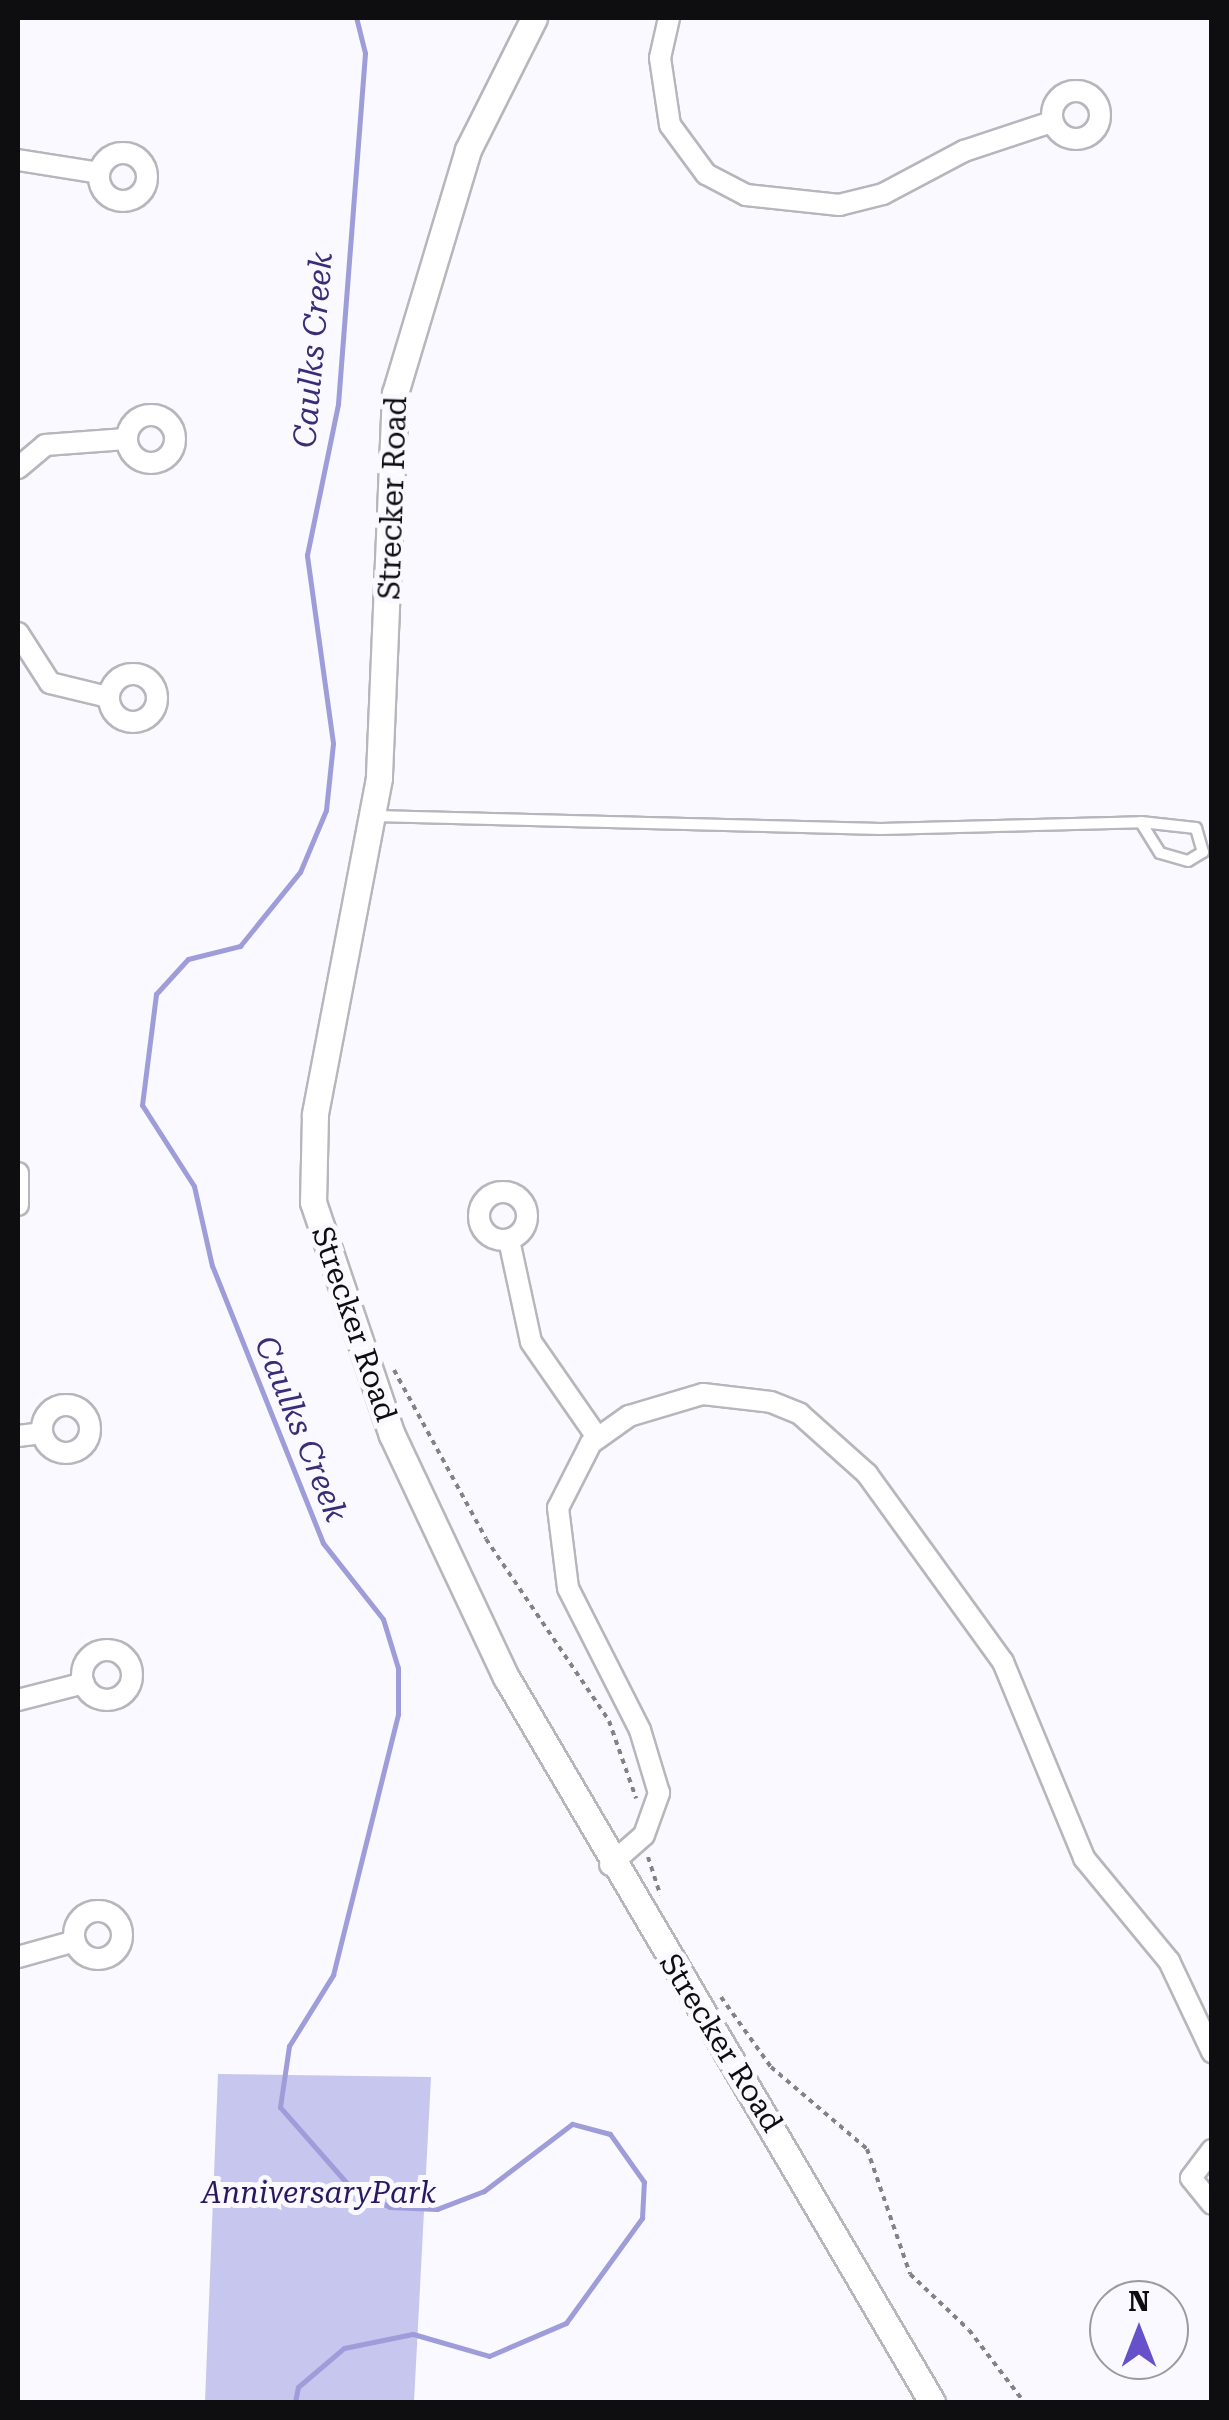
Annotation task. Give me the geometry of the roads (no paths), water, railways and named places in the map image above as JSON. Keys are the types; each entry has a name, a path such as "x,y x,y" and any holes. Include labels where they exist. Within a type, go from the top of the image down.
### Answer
{"street":[{"name":"Strecker Road","path":"534,18 468,150 406,337 389,469 389,632 374,816 310,1154 320,1237 434,1532 610,1866 932,2402"},
{"path":"669,18 660,58 670,125 706,174 746,195 838,204 868,198 1048,124"},
{"path":"18,160 99,173"},
{"path":"18,468 46,445 126,439"},
{"path":"18,633 50,683 108,697"},
{"path":"18,1174 18,1205"},
{"path":"508,1240 531,1342 597,1436"},
{"path":"610,1866 644,1835 659,1792 652,1760 558,1552 558,1508 597,1436 664,1401 738,1394 800,1414 836,1441 1003,1662 1084,1858 1169,1961 1212,2052"},
{"path":"18,1436 42,1433"},
{"path":"18,1700 84,1683"},
{"path":"18,1958 75,1941"},
{"path":"1212,2150 1191,2178 1212,2204"}],"lane":[{"path":"374,816 881,829 1141,822 1196,828 1203,852 1188,861 1160,853 1141,822"}],"waterway":[{"name":"Caulks Creek","path":"295,2402 298,2387 344,2348 413,2334 489,2356 566,2323 642,2218 644,2182 610,2134 572,2124 484,2191 437,2209 390,2207 352,2189 280,2107 289,2046 333,1975 398,1714 398,1668 383,1619 323,1543 212,1266 194,1186 142,1105 156,994 188,959 240,946 300,872 326,810 333,743 307,555 338,404 365,53 356,18"}],"park label":[{"name":"AnniversaryPark","path":"319,2193"}]}
